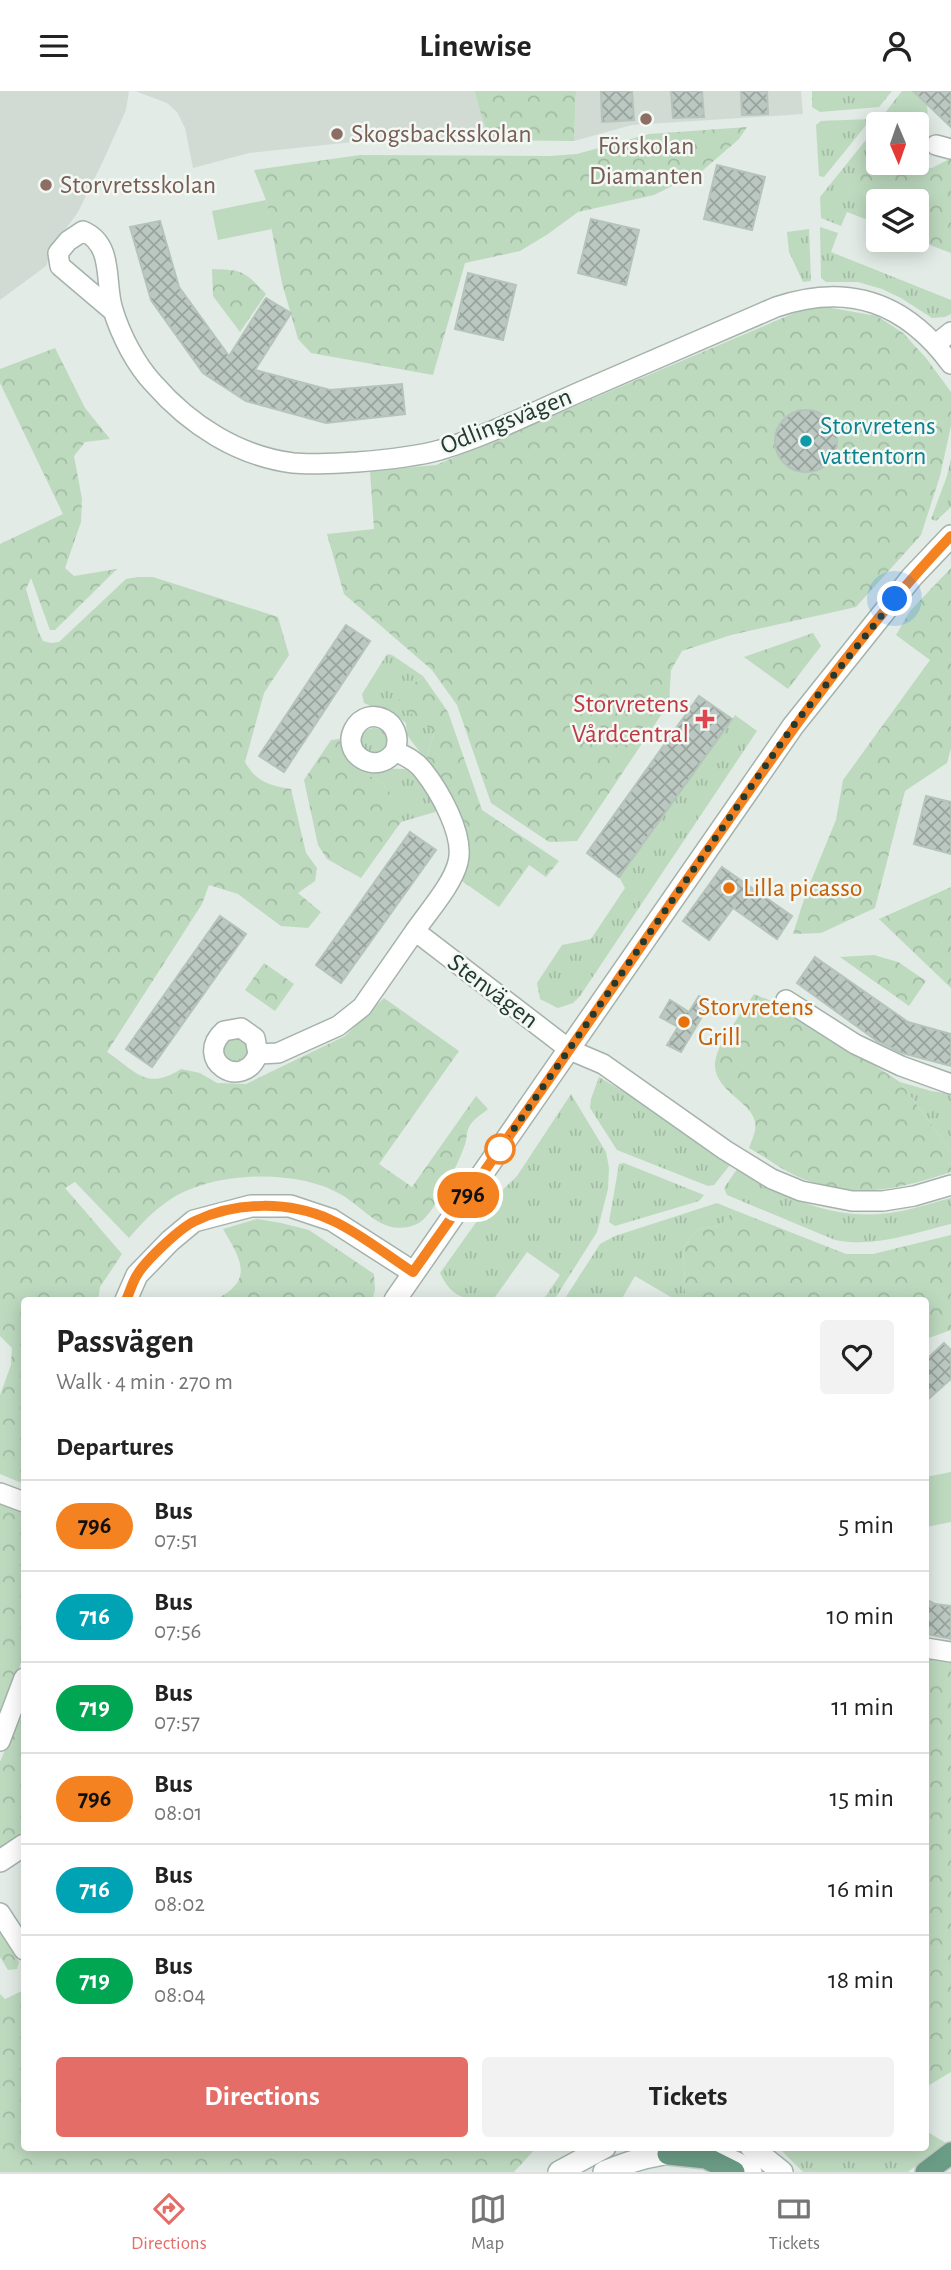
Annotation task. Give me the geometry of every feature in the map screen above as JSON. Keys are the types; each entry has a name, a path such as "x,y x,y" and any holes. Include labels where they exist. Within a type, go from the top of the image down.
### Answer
{"main road":[{"path":"658,2152 706,2158 734,2172"},
{"path":"926,2172 951,2153"},
{"path":"945,2172 951,2167"}],"street":[{"name":"Odlingsvägen","path":"113,311 133,355 152,383 193,422 224,442 265,457 294,463 365,461 440,450 794,301 819,296 879,303 944,338 951,364"},
{"path":"397,1297 793,726 912,577 951,536"},
{"path":"258,1054 278,1053 338,1026 362,1007 452,876 458,862 459,843 453,820 421,768 395,751"},
{"name":"Stenvägen","path":"415,931 570,1050 603,1064 760,1172 801,1191 852,1201 883,1201 914,1196 951,1185"},
{"path":"786,1000 855,1044 901,1066 951,1084"},
{"path":"128,1297 143,1268 194,1221 251,1206 290,1206 332,1220 413,1272"},
{"path":"0,1493 21,1501"},
{"path":"929,1648 951,1652"},
{"path":"0,1741 21,1686"},
{"path":"0,1861 21,1847"},
{"path":"0,1913 21,1945"},
{"path":"559,2172 598,2151"},
{"path":"756,2151 782,2172"},
{"path":"769,2151 790,2172"},
{"path":"604,2172 658,2152 713,2154 739,2163 751,2172"}],"shaded area":[{"name":"Storvretsskolan","path":"0,91 129,91 126,110 104,159 78,212 54,245 46,266 0,300"},
{"name":"Skogsbacksskolan","path":"135,91 474,91 489,140 362,141 249,153 193,168 185,128 177,112 167,103"},
{"name":"Förskolan Diamanten","path":"576,91 801,91 803,114 632,125 574,141"}],"green space":[{"path":"474,91 576,91 574,141 489,140"},
{"path":"812,91 892,91 879,107 820,112 812,107"},
{"path":"902,91 922,91 918,96 927,104 927,112 886,112"},
{"path":"866,119 866,125 824,177 819,176 816,125 821,121"},
{"path":"747,127 739,139 702,171 654,195 578,212 520,251 465,263 433,375 311,353 298,339 282,283 266,200 254,170 360,155 577,154 649,134"},
{"path":"866,140 866,219 847,212 841,226 821,218 820,197"},
{"path":"951,158 951,253 929,245 929,189 866,189 866,194 859,183 866,167 866,175 929,175 929,168"},
{"path":"266,200 272,229 218,240 212,211"},
{"path":"820,227 838,233 831,252 951,300 951,314 932,318 882,289 858,282 826,282 821,278"},
{"path":"809,229 811,281 803,282 789,252 787,232"},
{"path":"212,269 242,273 266,294 240,332 213,296"},
{"path":"826,307 877,316 903,333 951,392 951,426 940,476 921,535 856,607 731,635 682,651 671,670 669,703 577,841 549,842 491,803 457,705 432,670 344,594 327,534 374,529 370,471 436,465 804,309"},
{"path":"55,348 85,408 110,439 85,442 74,456 82,499 81,522 65,568 74,576 117,569 55,630 50,630 31,578 26,589 43,641 59,642 126,579 153,577 278,617 289,655 264,693 245,762 264,782 291,789 306,853 317,868 315,881 298,893 321,912 308,928 281,926 238,894 209,885 202,904 107,1052 134,1072 150,1079 181,1069 200,1073 217,1083 246,1084 345,1036 384,998 459,1051 379,1164 412,1187 476,1096 488,1109 470,1124 456,1166 431,1211 417,1224 405,1227 385,1225 342,1195 323,1186 279,1177 254,1177 230,1179 186,1191 157,1209 129,1238 75,1182 65,1188 122,1254 100,1287 98,1297 21,1297 21,1483 0,1474 0,1395 11,1365 12,1348 0,1336 0,544 63,514 0,383 0,369"},
{"path":"951,458 951,507 936,521 931,519"},
{"path":"951,568 951,748 947,763 905,791 875,908 821,933 793,934 806,893 836,820 843,780 930,660 896,635 910,611"},
{"path":"813,633 821,646 788,689 744,657"},
{"path":"387,654 423,676 408,688 434,732 426,760 407,735 406,723 390,713 364,703 362,694"},
{"path":"423,676 448,712 482,810 559,861 546,877 529,865 499,907 462,881 465,865 426,760 434,732 397,702 408,688"},
{"path":"735,715 757,731 580,996 573,1003 558,1008 540,999 537,983 562,945 591,939 625,888 619,877"},
{"path":"374,728 383,732 387,741 383,750 374,754 365,750 361,741 365,732"},
{"path":"340,739 346,746 353,766 380,782 401,804 401,822 361,878 327,859 318,845 304,780 331,740"},
{"path":"355,768 409,769 418,775 437,806 435,812 401,822 400,804 380,782"},
{"path":"951,887 951,988 879,919"},
{"path":"874,955 898,962 926,981 909,1006 840,957"},
{"path":"264,963 294,984 275,1011 245,990"},
{"path":"754,994 785,1007 900,1082 951,1151 951,1172 897,1187 844,1189 799,1177 749,1148 755,1129 752,1114 723,1085 715,1066 723,1041"},
{"path":"236,1038 245,1042 249,1051 245,1060 236,1064 227,1060 223,1051 227,1042"},
{"path":"599,1077 646,1105 730,1165 714,1185 708,1186 617,1150 590,1108"},
{"path":"900,1082 951,1094 951,1151"},
{"path":"571,1094 606,1152 609,1168 608,1189 597,1232 556,1297 545,1297 560,1275 527,1252 495,1297 464,1297 457,1294 440,1273 492,1200 517,1176"},
{"path":"624,1163 704,1195 699,1201 615,1226 609,1222 619,1164"},
{"path":"737,1169 788,1196 824,1209 842,1212 890,1213 951,1198 951,1224 879,1241 835,1240 727,1195 724,1188"},
{"path":"717,1203 734,1210 720,1226 698,1229 683,1248 686,1297 671,1297 635,1276 623,1297 566,1297 600,1244 615,1236"},
{"path":"734,1210 846,1254 873,1254 951,1235 951,1330 929,1338 929,1297 686,1297 683,1248 698,1229 720,1226"},
{"path":"257,1219 309,1230 374,1274 373,1297 220,1297 236,1285 241,1269 235,1250 223,1229"},
{"path":"951,1472 951,1522 929,1526 929,1476"},
{"path":"0,1503 21,1511 21,1663 0,1717"},
{"path":"929,1657 951,1661 951,2072 929,2085"},
{"path":"21,1710 21,1833 0,1852 0,1762"},
{"path":"0,1931 19,1962 17,1969 8,1970 0,1957"},
{"path":"21,1991 21,2151 533,2151 514,2172 0,2172 0,1994 5,1999"},
{"path":"929,2133 946,2143 908,2172 803,2172 782,2151 929,2151"}],"building":[{"path":"601,91 632,91 634,120 602,122"},
{"path":"671,91 702,91 704,117 673,118"},
{"path":"741,91 767,91 768,114 742,115"},
{"path":"913,91 951,91 951,127 927,104"},
{"path":"717,165 765,177 752,230 704,219"},
{"path":"591,219 639,230 626,285 578,273"},
{"path":"160,221 179,287 229,356 266,298 291,313 255,370 330,390 402,384 405,414 326,423 246,401 203,373 151,300 130,227"},
{"path":"468,273 516,285 503,340 455,329"},
{"name":"Storvretens vattentorn","path":"806,410 828,419 837,441 828,463 806,472 784,463 775,441 784,419"},
{"path":"346,625 370,641 284,772 259,756"},
{"path":"699,696 732,719 619,877 587,853"},
{"path":"926,796 951,802 951,854 914,844"},
{"path":"410,832 436,850 341,983 316,965"},
{"name":"Lilla picasso","path":"722,867 792,916 777,939 733,908 709,940 683,921"},
{"path":"220,916 246,934 152,1067 126,1049"},
{"path":"815,957 908,1022 951,1034 951,1066 902,1053 877,1041 797,983"},
{"name":"Storvretens Grill","path":"699,996 710,1003 681,1052 667,1045 678,1027 660,1017 670,1000 689,1012"},
{"path":"944,1343 951,1350 951,1379 929,1398 929,1357"},
{"path":"929,1601 951,1606 951,1639 929,1635"}],"bus line":[{"name":"796","path":"127,1297 137,1275 150,1260 194,1221 251,1206 290,1206 332,1220 413,1272 793,726 912,577 951,536"}],"place":[{"name":"Förskolan Diamanten","path":"646,119"},
{"name":"Skogsbacksskolan","path":"337,134"},
{"name":"Storvretsskolan","path":"46,185"},
{"name":"Storvretens vattentorn","path":"806,441"},
{"name":"Storvretens Vårdcentral","path":"705,719"},
{"name":"Lilla picasso","path":"729,888"},
{"name":"Storvretens Grill","path":"684,1022"}],"route":[{"path":"500,1149 793,726 895,599"}]}
